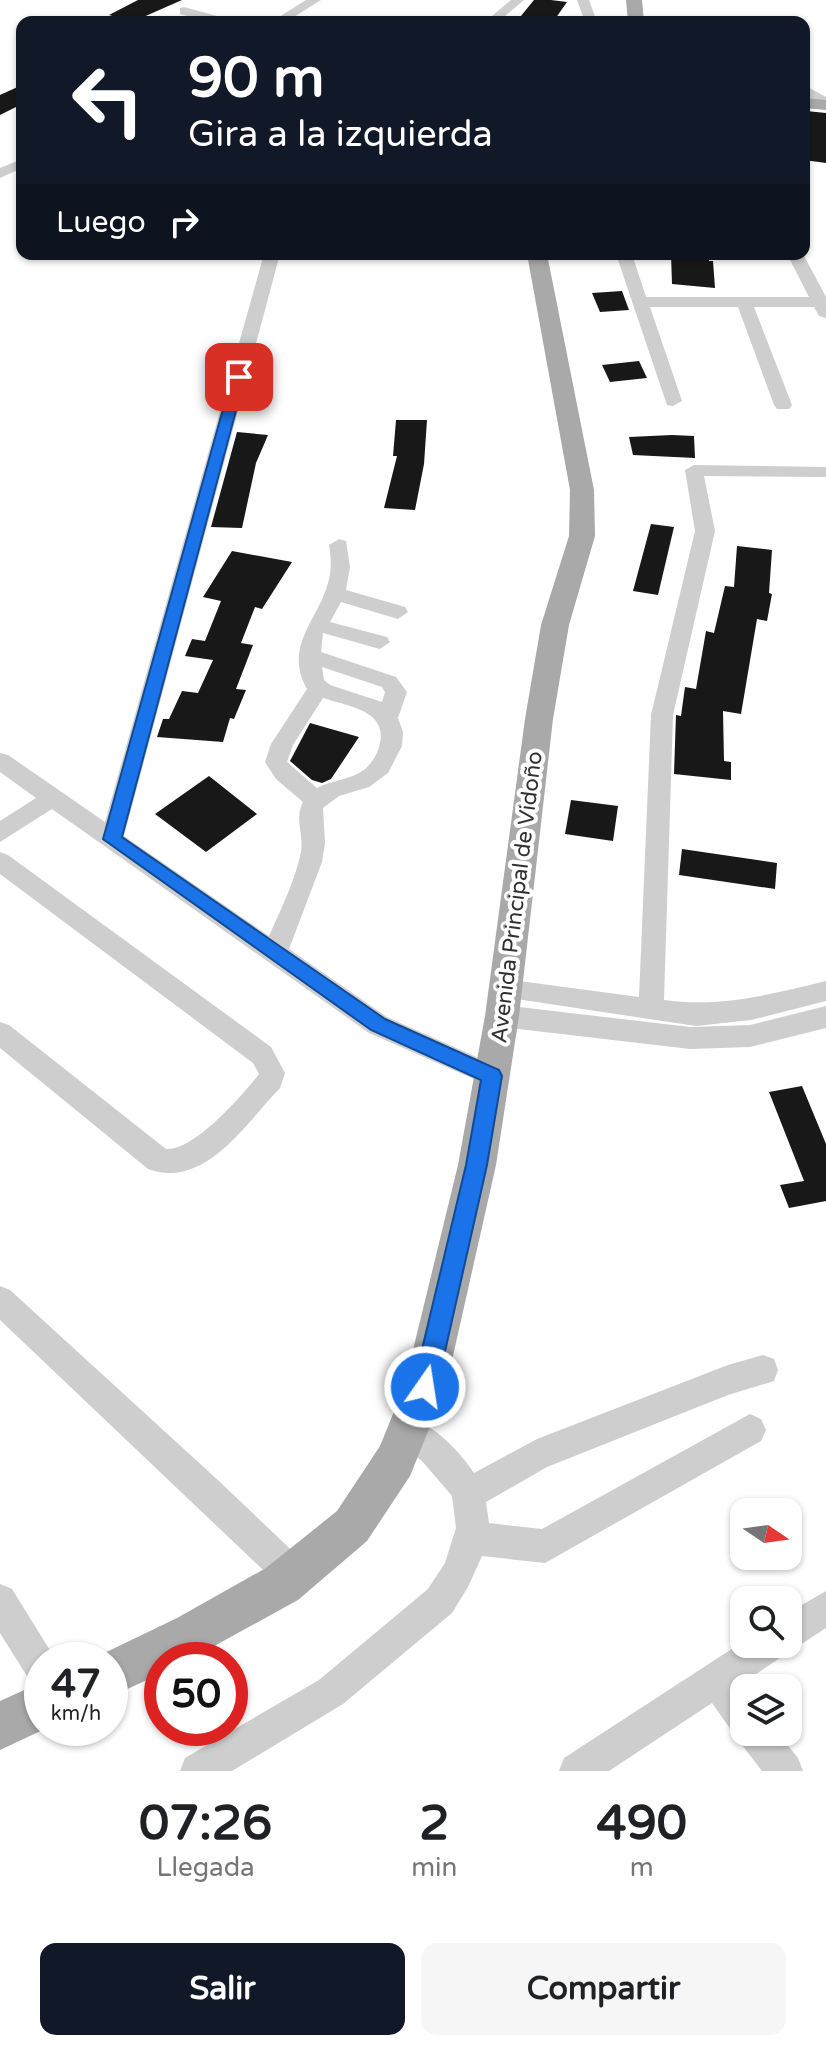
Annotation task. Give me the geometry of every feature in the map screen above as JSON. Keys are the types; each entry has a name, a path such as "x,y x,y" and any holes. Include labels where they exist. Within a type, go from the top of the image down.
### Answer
{"main road":[{"name":"Avenida Principal de Vidoño","path":"128,1665 193,1634 293,1575 352,1526 395,1461 425,1387 477,1165 504,1002 539,719 555,625 582,536 584,513 538,260"},
{"path":"0,1726 24,1715"}],"street":[{"path":"297,16 315,0"},
{"path":"300,16 330,0"},
{"path":"498,16 518,0"},
{"path":"511,16 531,0"},
{"path":"184,11 202,16"},
{"path":"112,839 270,260"},
{"path":"626,260 673,401"},
{"path":"640,302 744,302 824,307 806,260"},
{"path":"810,260 826,278"},
{"path":"744,302 783,405"},
{"path":"651,1010 662,715 705,531 694,470 826,472"},
{"path":"275,952 313,851 310,812 316,801 326,794 368,780 382,768 392,747 392,731 387,718 374,705 318,690 312,682 310,642 335,594 343,567 339,545"},
{"path":"335,594 398,612"},
{"path":"318,625 380,642"},
{"path":"313,657 389,682 396,692 387,718"},
{"path":"316,801 308,791 282,773 276,762 282,744 318,690"},
{"path":"0,761 378,1025 492,1076"},
{"path":"0,833 52,798"},
{"path":"0,861 262,1055 272,1067 271,1080 199,1150 184,1160 166,1162 158,1160 0,1033"},
{"path":"504,1002 696,1015 751,1009 826,991"},
{"path":"504,1002 690,1038 750,1036 826,1017"},
{"path":"0,1300 293,1575"},
{"path":"468,1494 537,1455 728,1380 763,1370"},
{"path":"473,1538 545,1546 750,1430"},
{"path":"198,1771 331,1692 440,1601 466,1560 473,1538 475,1514 468,1494 430,1446 408,1431"},
{"path":"0,1601 25,1642"},
{"path":"802,1624 826,1608"},
{"path":"577,1771 750,1658"},
{"path":"716,1680 730,1698"},
{"path":"766,1746 785,1771"}],"building":[{"path":"138,0 182,0 146,16 109,15"},
{"path":"534,0 567,2 557,16 521,16"},
{"path":"16,88 16,107 0,115 0,95"},
{"path":"810,111 826,113 826,163 810,161"},
{"path":"671,260 713,261 715,288 672,284"},
{"path":"622,291 629,310 600,312 592,293"},
{"path":"639,361 647,378 610,382 602,365"},
{"path":"396,420 427,420 424,464 415,510 384,508 397,456 393,456"},
{"path":"237,432 268,435 256,463 242,528 211,527"},
{"path":"694,436 695,458 633,455 629,437"},
{"path":"651,524 674,527 658,595 633,591"},
{"path":"737,546 772,550 769,593 772,594 767,621 757,619 741,714 723,711 724,761 731,762 731,780 674,774 676,715 681,716 685,687 696,689 706,631 714,633 725,586 734,587"},
{"path":"232,551 292,562 262,609 255,607 241,643 253,645 236,689 246,690 234,719 230,718 223,742 157,737 163,719 169,719 182,691 198,693 213,660 185,656 192,639 205,641 221,601 203,597"},
{"path":"310,723 359,737 331,779 322,783 312,780 290,761"},
{"path":"209,776 257,814 206,852 155,814"},
{"path":"571,800 618,806 613,841 565,834"},
{"path":"682,849 777,863 775,889 679,875"},
{"path":"802,1086 826,1144 826,1201 789,1208 780,1185 804,1181 769,1092"}],"route":[{"path":"239,377 112,839 378,1025 492,1076 477,1165 425,1387"}]}
